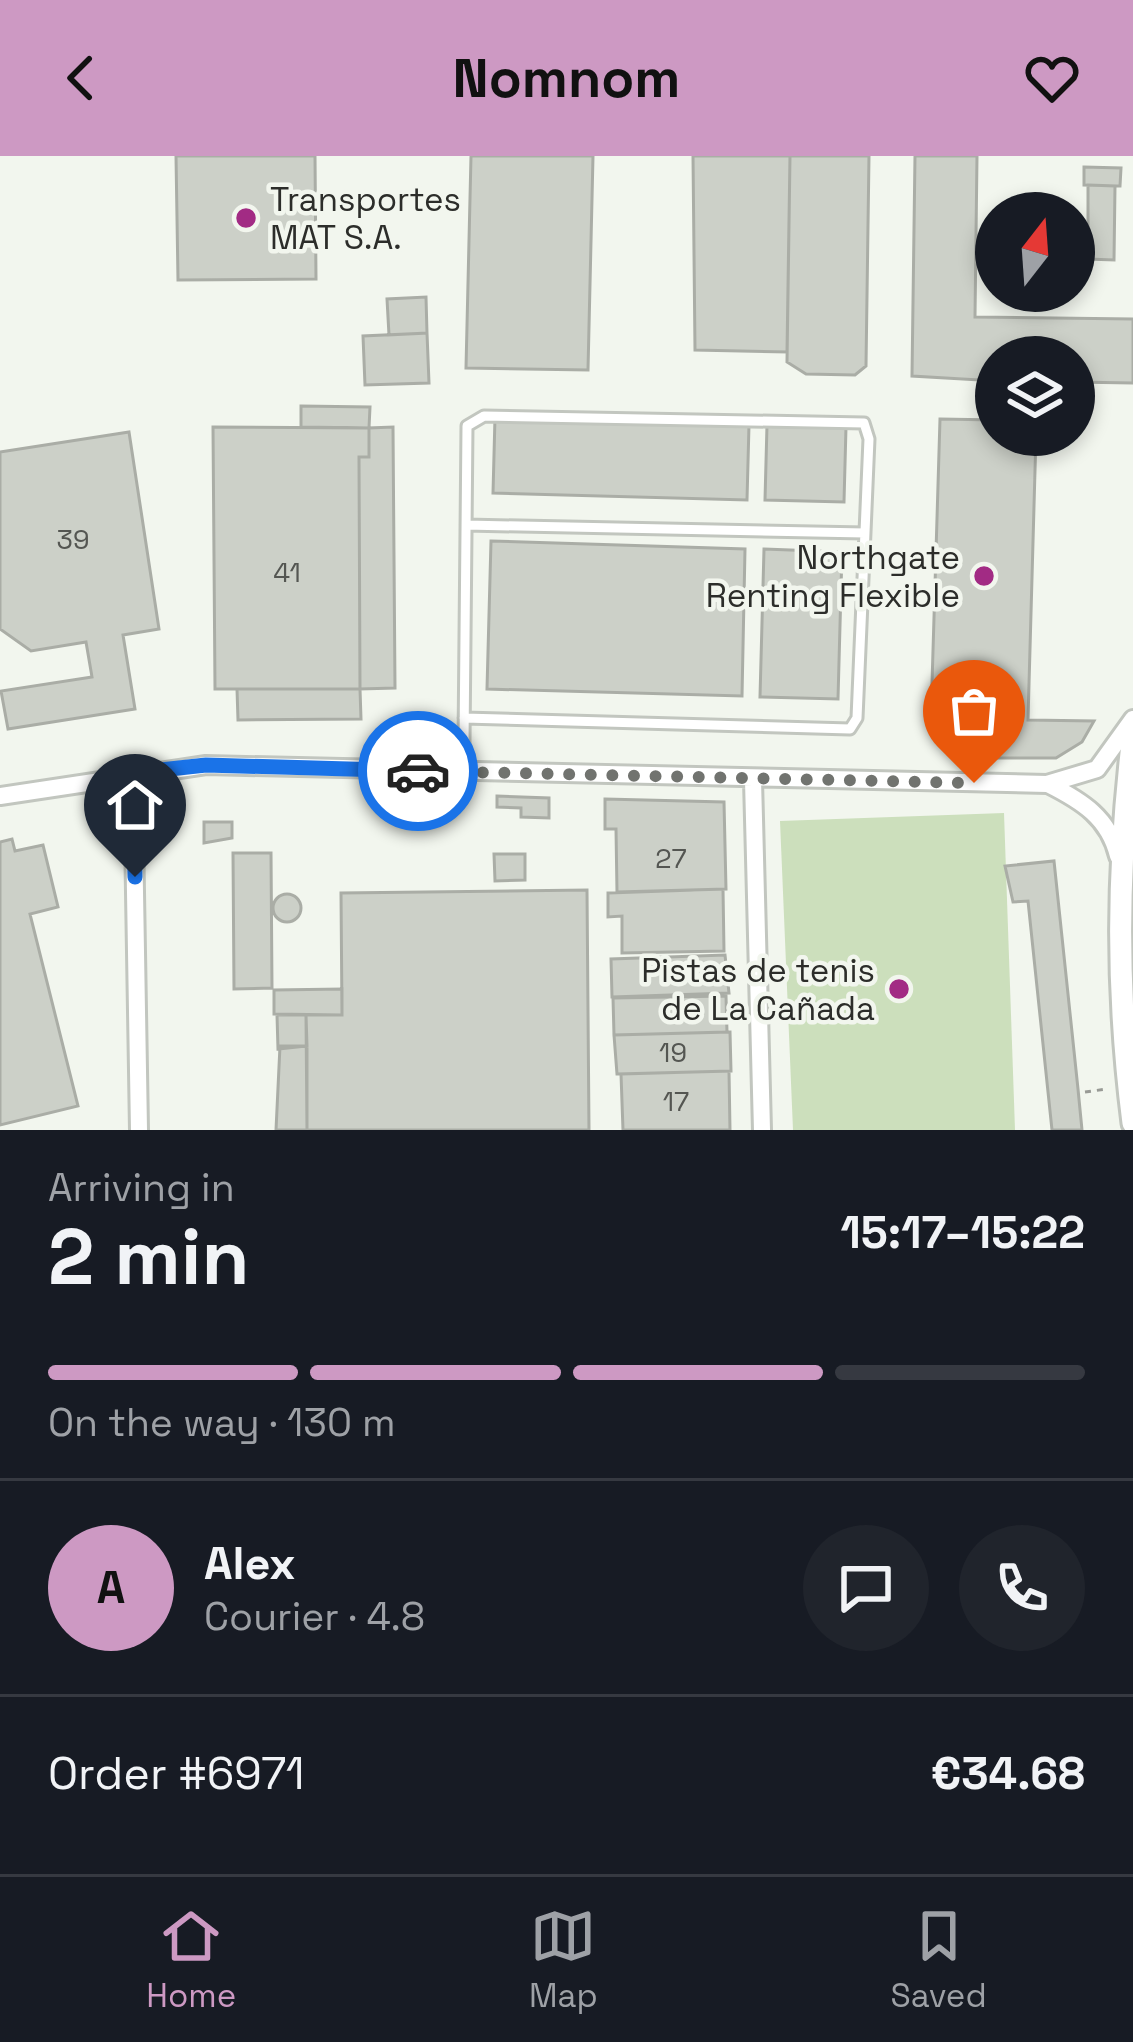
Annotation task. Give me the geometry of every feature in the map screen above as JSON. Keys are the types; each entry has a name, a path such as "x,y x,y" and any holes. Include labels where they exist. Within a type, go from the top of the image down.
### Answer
{"street":[{"path":"0,796 206,765 1047,784 1097,769 1133,718"},
{"path":"1133,736 1120,865 1118,989 1133,1123"},
{"path":"133,773 139,1130"},
{"path":"753,780 762,1130"},
{"path":"1047,784 1101,819 1113,835 1120,865"}],"lane":[{"path":"464,718 850,729 857,718 868,439 864,423 484,416 466,426 466,525 464,718 464,773"},
{"path":"466,525 865,533"}],"green space":[{"name":"Pistas de tenis de La Cañada","path":"1004,813 1015,1130 793,1130 780,821"}],"building":[{"name":"Transportes MAT S.A.","path":"176,156 315,156 316,279 178,280"},
{"path":"471,156 593,156 588,370 466,368"},
{"path":"693,156 790,156 787,352 695,350"},
{"path":"790,156 869,156 866,366 855,375 806,374 787,362"},
{"path":"915,156 977,156 975,317 1133,319 1133,383 1095,382 1095,336 975,336 975,380 912,376"},
{"path":"1084,167 1121,168 1120,186 1084,185"},
{"path":"1088,185 1115,186 1114,260 1095,259 1095,192 1088,192"},
{"path":"426,297 427,333 389,335 387,299"},
{"path":"427,333 429,383 365,385 363,336"},
{"path":"301,406 370,407 369,428 301,427"},
{"path":"495,417 749,425 747,500 493,493"},
{"name":"Northgate Renting Flexible","path":"940,419 975,420 975,456 1035,456 1028,720 1094,721 1082,742 1056,758 985,758 986,718 931,717"},
{"path":"767,425 846,427 844,502 765,500"},
{"path":"213,427 369,428 369,457 359,457 360,689 215,689"},
{"path":"393,427 395,688 360,689 359,457 369,457 369,428"},
{"path":"129,432 159,629 123,635 135,709 8,729 1,691 92,677 86,642 31,651 0,629 0,452"},
{"path":"491,541 745,549 742,696 487,689"},
{"path":"764,549 842,552 838,699 760,697"},
{"path":"237,689 360,689 361,719 238,720"},
{"path":"497,796 549,798 549,818 521,817 521,808 497,807"},
{"path":"605,799 724,802 726,889 617,892 616,829 605,829"},
{"path":"204,822 232,822 232,838 204,843"},
{"path":"12,839 15,851 43,845 58,907 30,914 78,1106 0,1125 0,842"},
{"path":"233,853 271,853 272,988 234,989"},
{"path":"494,854 525,854 525,880 495,881"},
{"path":"1054,861 1082,1130 1052,1130 1028,901 1013,902 1005,866"},
{"path":"723,889 724,951 622,953 622,916 608,917 608,893"},
{"path":"587,890 589,1130 307,1130 306,1015 342,1015 341,893"},
{"path":"287,894 297,898 301,908 297,918 287,922 277,918 273,908 277,898"},
{"path":"725,955 729,993 612,997 611,959"},
{"path":"342,989 342,1015 274,1014 274,990"},
{"path":"726,996 727,1032 614,1035 613,998"},
{"path":"277,1015 306,1015 307,1046 278,1049"},
{"path":"730,1032 731,1071 617,1074 614,1035"},
{"path":"280,1046 307,1046 307,1130 276,1130"},
{"path":"729,1071 730,1130 623,1130 621,1074"}],"way so far":[{"path":"418,771 974,783"}],"place":[{"name":"Transportes MAT S.A.","path":"246,218"},
{"name":"Northgate Renting Flexible","path":"984,576"},
{"name":"Pistas de tenis de La Cañada","path":"899,989"}],"route":[{"path":"135,877 133,773 206,765 418,771"}]}
